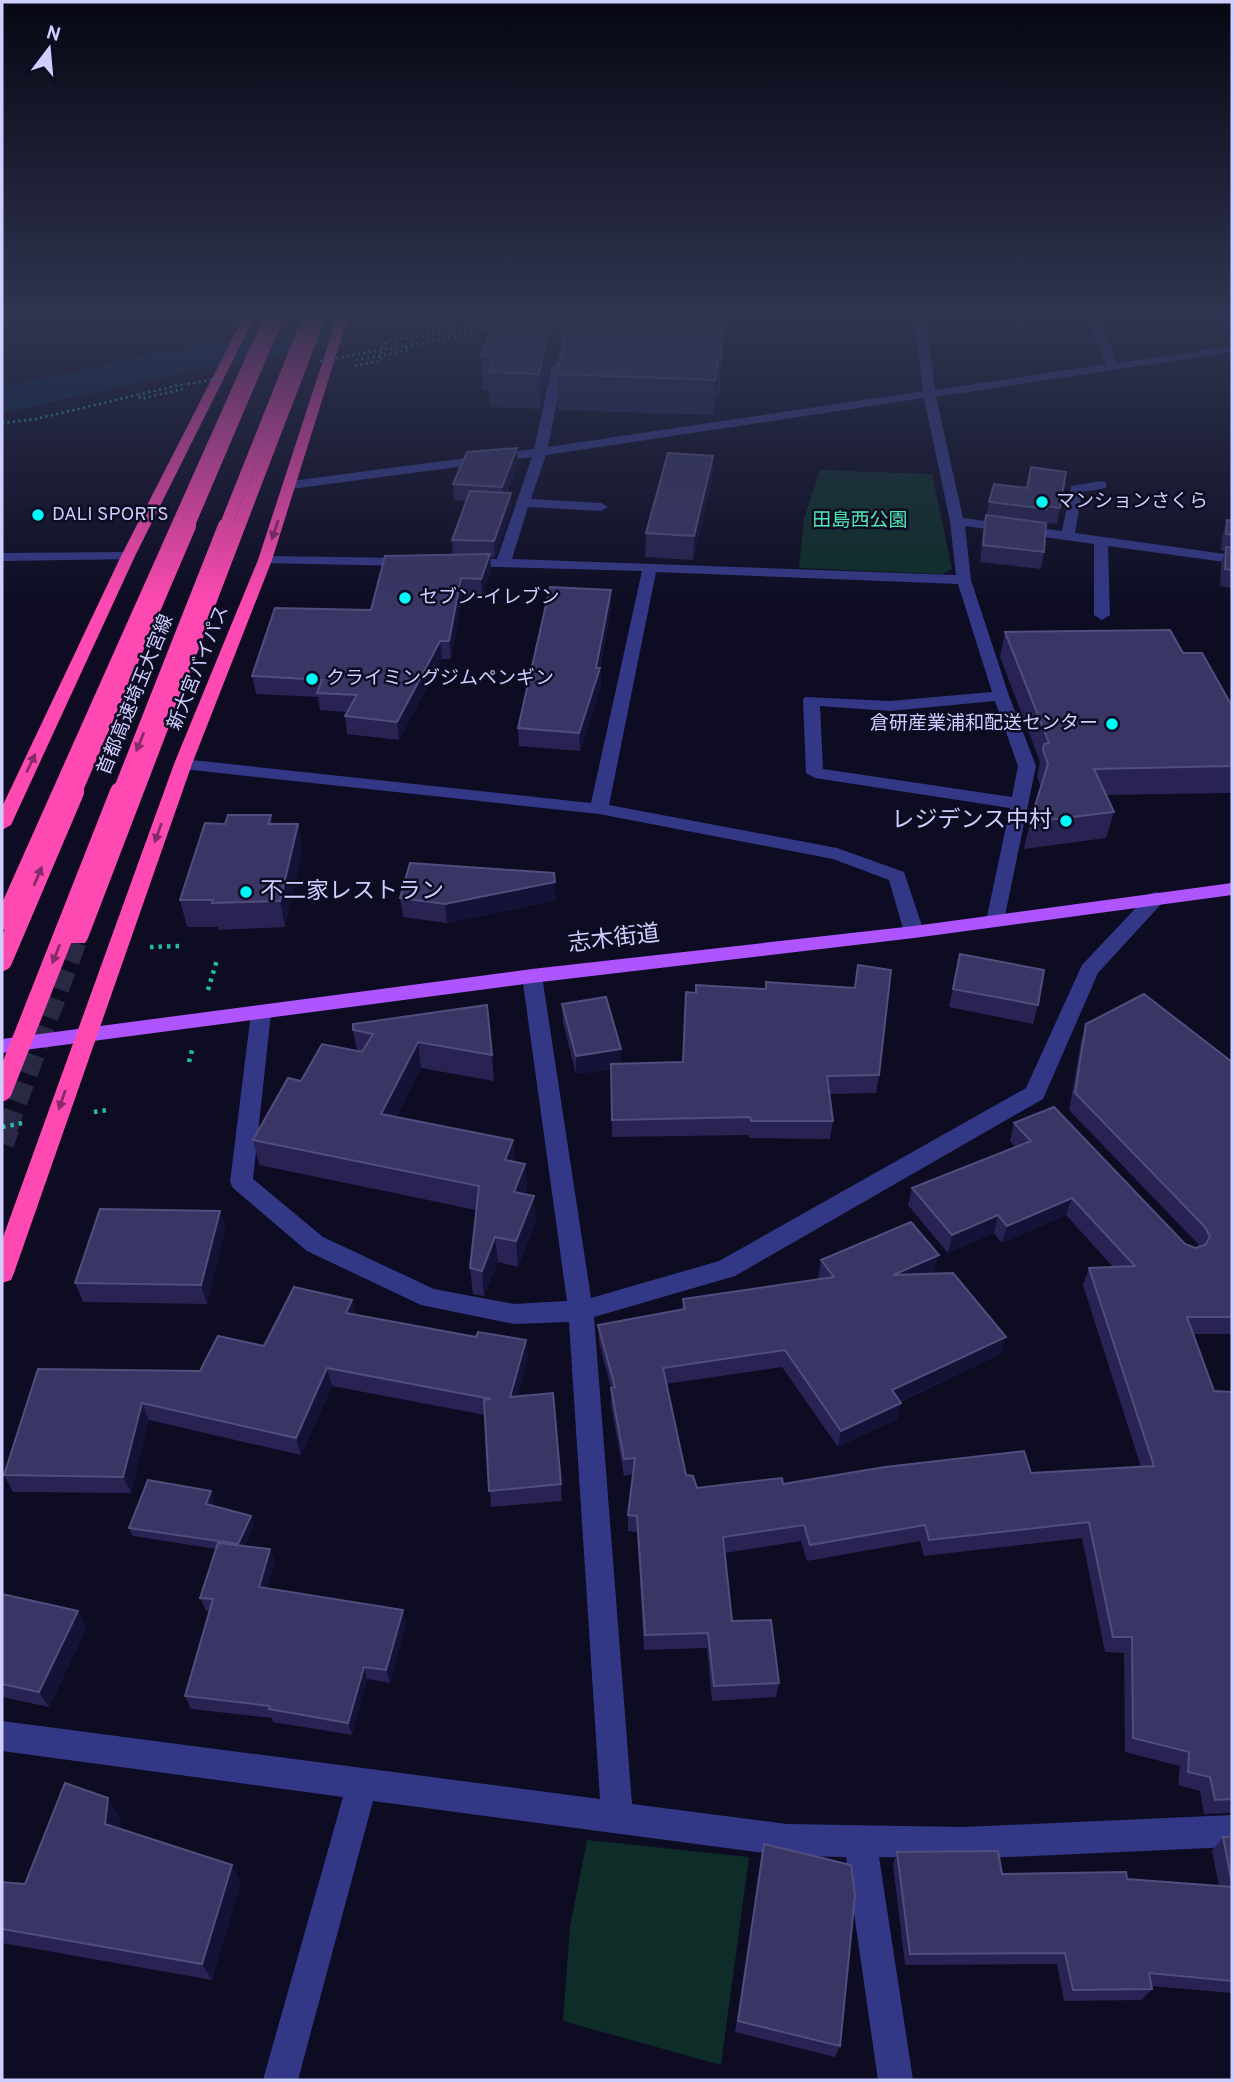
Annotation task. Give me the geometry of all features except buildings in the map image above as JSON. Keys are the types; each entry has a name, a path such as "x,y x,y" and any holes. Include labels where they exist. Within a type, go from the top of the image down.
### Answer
{"highway":[{"path":"2,825 128,556 202,411"},
{"path":"2,924 228,411"},
{"name":"首都高速埼玉大宮線","path":"2,961 237,411"},
{"name":"首都高速埼玉大宮線","path":"2,1091 278,411"},
{"name":"新大宮バイパス","path":"78,938 284,411"},
{"name":"新大宮バイパス","path":"2,1273 183,764 265,560 314,411"}],"main road":[{"name":"志木街道","path":"2,1046 532,976 914,932 1232,889"}],"street":[{"path":"503,563 540,452 549,411"},
{"path":"290,485 540,452 805,411"},
{"path":"933,411 957,521 964,580 1001,696 1027,766 996,921"},
{"path":"1069,535 1076,489 1101,485"},
{"path":"523,503 601,507"},
{"path":"957,521 1232,559"},
{"path":"1101,540 1102,615"},
{"path":"2,557 128,556"},
{"path":"265,560 422,562"},
{"path":"449,562 964,580"},
{"path":"598,809 650,567"},
{"path":"1001,696 890,706 811,699 815,773 1021,804"},
{"path":"183,764 598,809 837,854 897,876 914,932"},
{"path":"261,1013 241,1182 315,1244 430,1298 514,1314 581,1311 726,1269 1035,1093 1089,970 1156,898"},
{"path":"532,976 581,1311 617,1818"},
{"path":"1035,1093 1055,1113"},
{"path":"2,1735 787,1840 963,1843 1232,1832"},
{"path":"280,2080 362,1785"},
{"path":"860,1840 895,2080"}],"path":[{"path":"2,423 70,411"},
{"path":"2,1127 19,1124"}],"green space":[{"name":"田島西公園","path":"820,470 932,474 952,569 942,574 799,568 804,519"},
{"path":"587,1840 749,1857 721,2065 563,2021 570,1927"}],"tunnel":[{"path":"7,1130 78,938"},
{"path":"2,1143 8,1128"}],"place":[{"name":"マンションさくら","path":"1042,502"},
{"name":"DALI SPORTS","path":"38,515"},
{"name":"セブン-イレブン","path":"405,598"},
{"name":"クライミングジムペンギン","path":"312,679"},
{"name":"倉研産業浦和配送センター","path":"1112,724"},
{"name":"レジデンス中村","path":"1066,821"},
{"name":"不二家レストラン","path":"246,892"}]}
